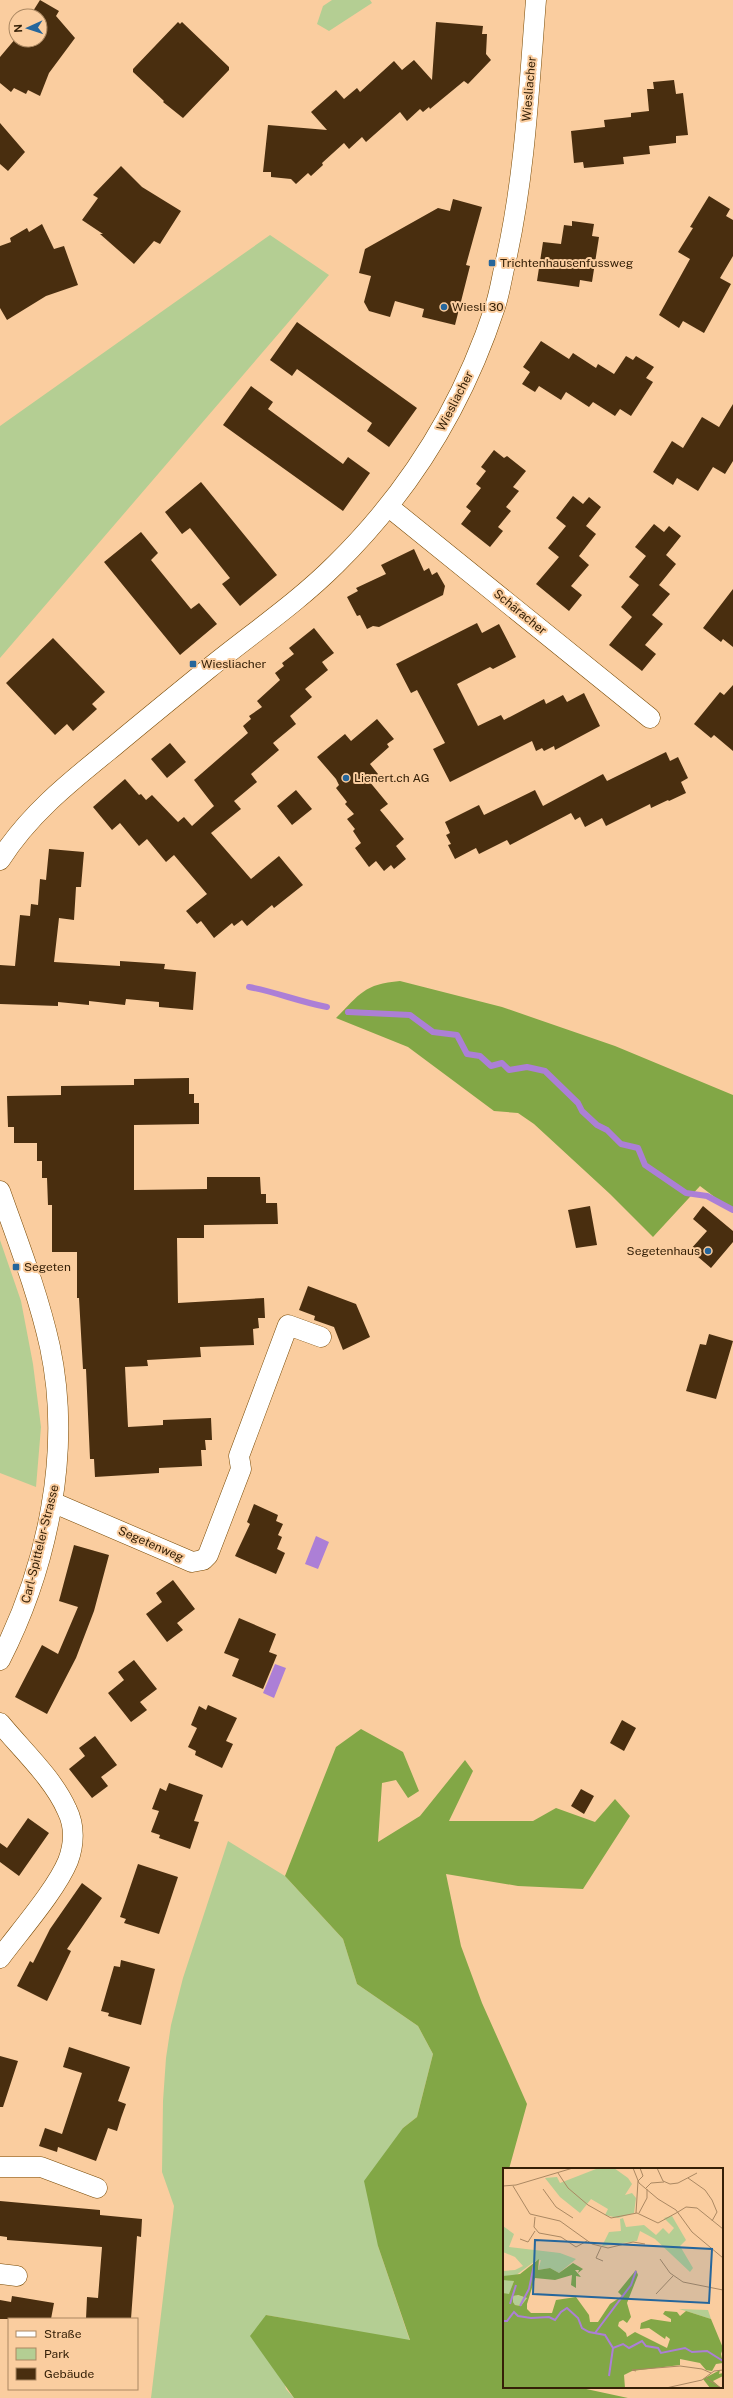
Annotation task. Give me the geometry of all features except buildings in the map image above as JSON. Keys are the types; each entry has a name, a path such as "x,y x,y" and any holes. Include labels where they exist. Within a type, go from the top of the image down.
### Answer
{"street":[{"name":"Wiesliacher","path":"0,860 13,839 39,810 173,697 302,596 335,565 389,507 435,441 471,370 496,306 510,243 520,181 536,0"},
{"name":"Schäracher","path":"389,507 650,718"},
{"name":"Carl-Spitteler-Strasse","path":"0,1191 37,1296 50,1349 56,1407 58,1448 52,1502 31,1588 17,1626 0,1660"},
{"name":"Segetenweg","path":"52,1502 192,1562 203,1560 208,1555 241,1468 239,1456 288,1325 321,1337"},
{"path":"0,1723 58,1794 68,1810 72,1833 68,1860 58,1879 0,1958"},
{"path":"0,2167 41,2167 97,2188"}],"green space":[{"path":"332,0 370,0 372,3 329,31 317,24 323,6"},
{"path":"270,235 329,275 0,658 0,426"},
{"path":"400,981 502,1007 615,1046 733,1095 733,1211 700,1186 653,1237 610,1194 534,1124 518,1113 494,1111 408,1047 336,1018 357,997 370,988 388,982"},
{"path":"0,1240 21,1301 33,1364 41,1427 36,1487 0,1473"},
{"path":"361,1729 403,1752 419,1791 408,1798 396,1780 382,1783 378,1842 420,1816 465,1760 473,1771 449,1821 533,1821 556,1808 595,1822 615,1799 630,1816 583,1889 518,1886 446,1874 461,1946 482,2003 527,2104 509,2168 503,2168 503,2388 582,2388 628,2398 294,2398 250,2336 266,2315 410,2340 378,2246 364,2181 403,2128 417,2117 433,2054 418,2026 357,1984 343,1939 285,1876 336,1747"},
{"path":"228,1841 285,1876 343,1939 357,1984 418,2026 433,2054 417,2117 403,2128 378,2246 410,2341 266,2315 286,2389 294,2398 151,2398 174,2206 162,2172 163,2101 166,2058 171,2025 183,1978"}],"shaded area":[{"path":"316,1536 329,1542 318,1569 305,1564"},
{"path":"275,1664 286,1668 274,1698 263,1693"}],"waterway":[{"path":"249,987 327,1007"},
{"path":"348,1012 410,1015 433,1032 457,1035 467,1054 480,1056 491,1066 502,1063 509,1070 527,1067 545,1071 578,1103 582,1111 597,1125 607,1130 621,1144 638,1148 645,1165 686,1193 707,1196 733,1210"}],"place":[{"name":"Trichtenhausenfussweg","path":"492,263"},
{"name":"Wiesli 30","path":"444,307"},
{"name":"Wiesliacher","path":"193,664"},
{"name":"Lienert.ch AG","path":"346,778"},
{"name":"Segetenhaus","path":"708,1251"},
{"name":"Segeten","path":"16,1267"}]}
